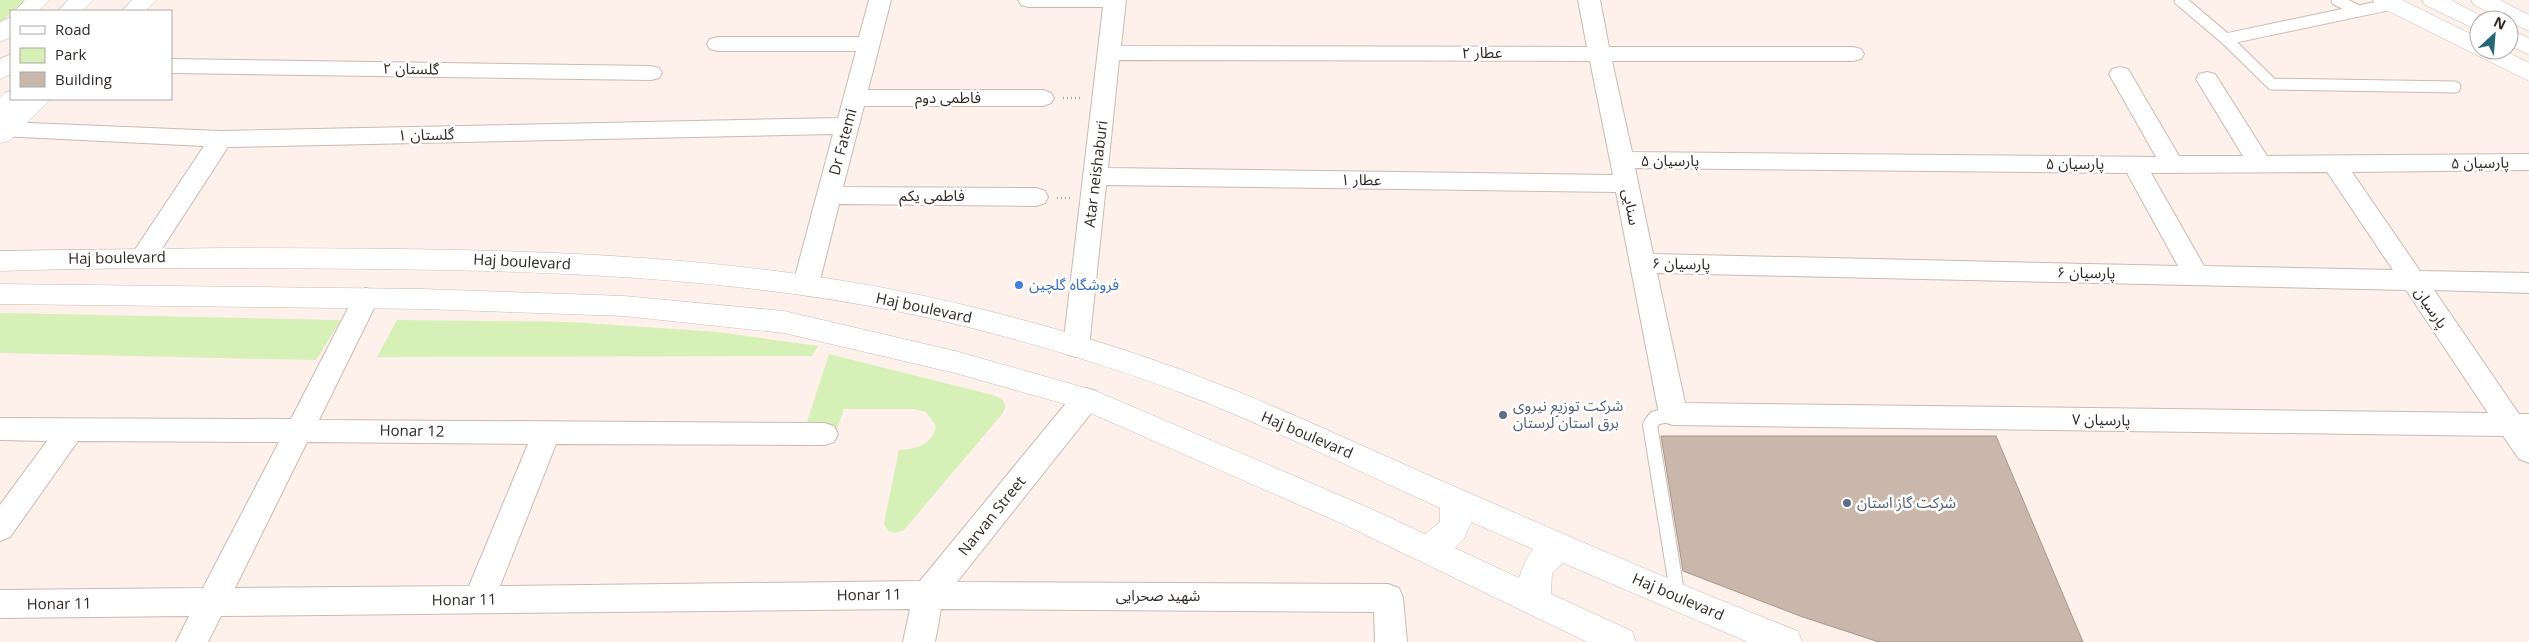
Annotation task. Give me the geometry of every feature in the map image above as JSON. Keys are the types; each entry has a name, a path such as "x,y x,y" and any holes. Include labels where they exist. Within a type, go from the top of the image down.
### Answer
{"main road":[{"path":"27,10 38,0"},
{"path":"70,10 82,0"},
{"path":"134,10 145,0"},
{"path":"2433,0 2469,17"},
{"path":"2482,0 2529,24"},
{"path":"2388,2 2469,42"},
{"path":"0,35 10,25"},
{"path":"2505,60 2529,73"},
{"path":"0,71 10,63"},
{"path":"2,126 12,100"},
{"path":"2,126 38,100"},
{"name":"Haj boulevard","path":"0,261 143,257 474,260 683,270 806,284 977,319 1076,347 1164,375 1336,446 1678,598 1786,642"},
{"path":"0,294 366,298 624,306 784,322 954,362 1086,399 1356,516 1620,642"},
{"path":"1425,548 1437,545 1447,539 1454,530 1457,514 1450,497"},
{"path":"1538,603 1533,584 1537,566 1544,557 1563,547"}],"street":[{"name":"Dr Fatemi","path":"806,284 880,0"},
{"path":"1029,0 1115,1"},
{"name":"سنایی","path":"1589,0 1673,414"},
{"name":"Atar neishaburi","path":"1076,347 1115,1"},
{"path":"718,44 868,44"},
{"name":"عطار ۲","path":"1110,53 1853,54"},
{"name":"گلستان ۲","path":"172,66 651,73"},
{"path":"2120,74 2172,164"},
{"path":"2207,78 2260,164"},
{"name":"فاطمی دوم","path":"854,98 1043,98"},
{"name":"گلستان ۱","path":"2,126 220,139 847,126"},
{"path":"143,257 220,139"},
{"name":"پارسیان ۵","path":"1624,172 2134,164 2529,162"},
{"path":"2134,164 2197,276"},
{"name":"پارسیان","path":"2334,164 2413,280 2520,425 2529,451"},
{"name":"عطار ۱","path":"1094,188 1624,172"},
{"name":"فاطمی یکم","path":"828,195 1036,197"},
{"name":"پارسیان ۶","path":"1642,263 2529,283"},
{"path":"192,642 366,298"},
{"name":"Narvan Street","path":"919,642 928,595 1086,399"},
{"name":"پارسیان ۷","path":"1673,414 2520,425"},
{"name":"Honar 12","path":"0,429 824,434"},
{"path":"0,528 70,430"},
{"path":"480,600 546,433"},
{"name":"شهید صحرایی","path":"928,595 1388,598 1391,642"},
{"name":"Honar 11","path":"0,604 928,595"}],"lane":[{"path":"2180,0 2226,39 2272,84 2455,87"},
{"path":"2337,0 2358,11"},
{"path":"2226,39 2358,11 2388,2"},
{"path":"1673,414 1655,418 1650,424 1678,598"}],"path":[{"path":"1043,98 1105,98"},
{"path":"1036,197 1094,188"}],"green space":[{"path":"0,0 26,0 15,10 10,10 10,14 0,23"},
{"path":"0,313 341,320 316,360 0,353"},
{"path":"397,320 569,322 718,332 818,346 812,356 377,357"},
{"path":"829,354 989,394 1002,399 1006,406 1003,413 904,530 895,533 888,531 884,523 899,450 923,445 931,438 936,426 926,412 913,409 844,409 837,429 806,425"}],"building":[{"name":"شرکت گاز استان","path":"1661,436 1996,436 2083,642 1879,642 1800,616 1683,571"}],"place":[{"name":"فروشگاه گلچین","path":"1019,285"},
{"name":"شرکت توزیع نیروی برق استان لرستان","path":"1503,415"},
{"name":"شرکت گاز استان","path":"1847,503"}]}
